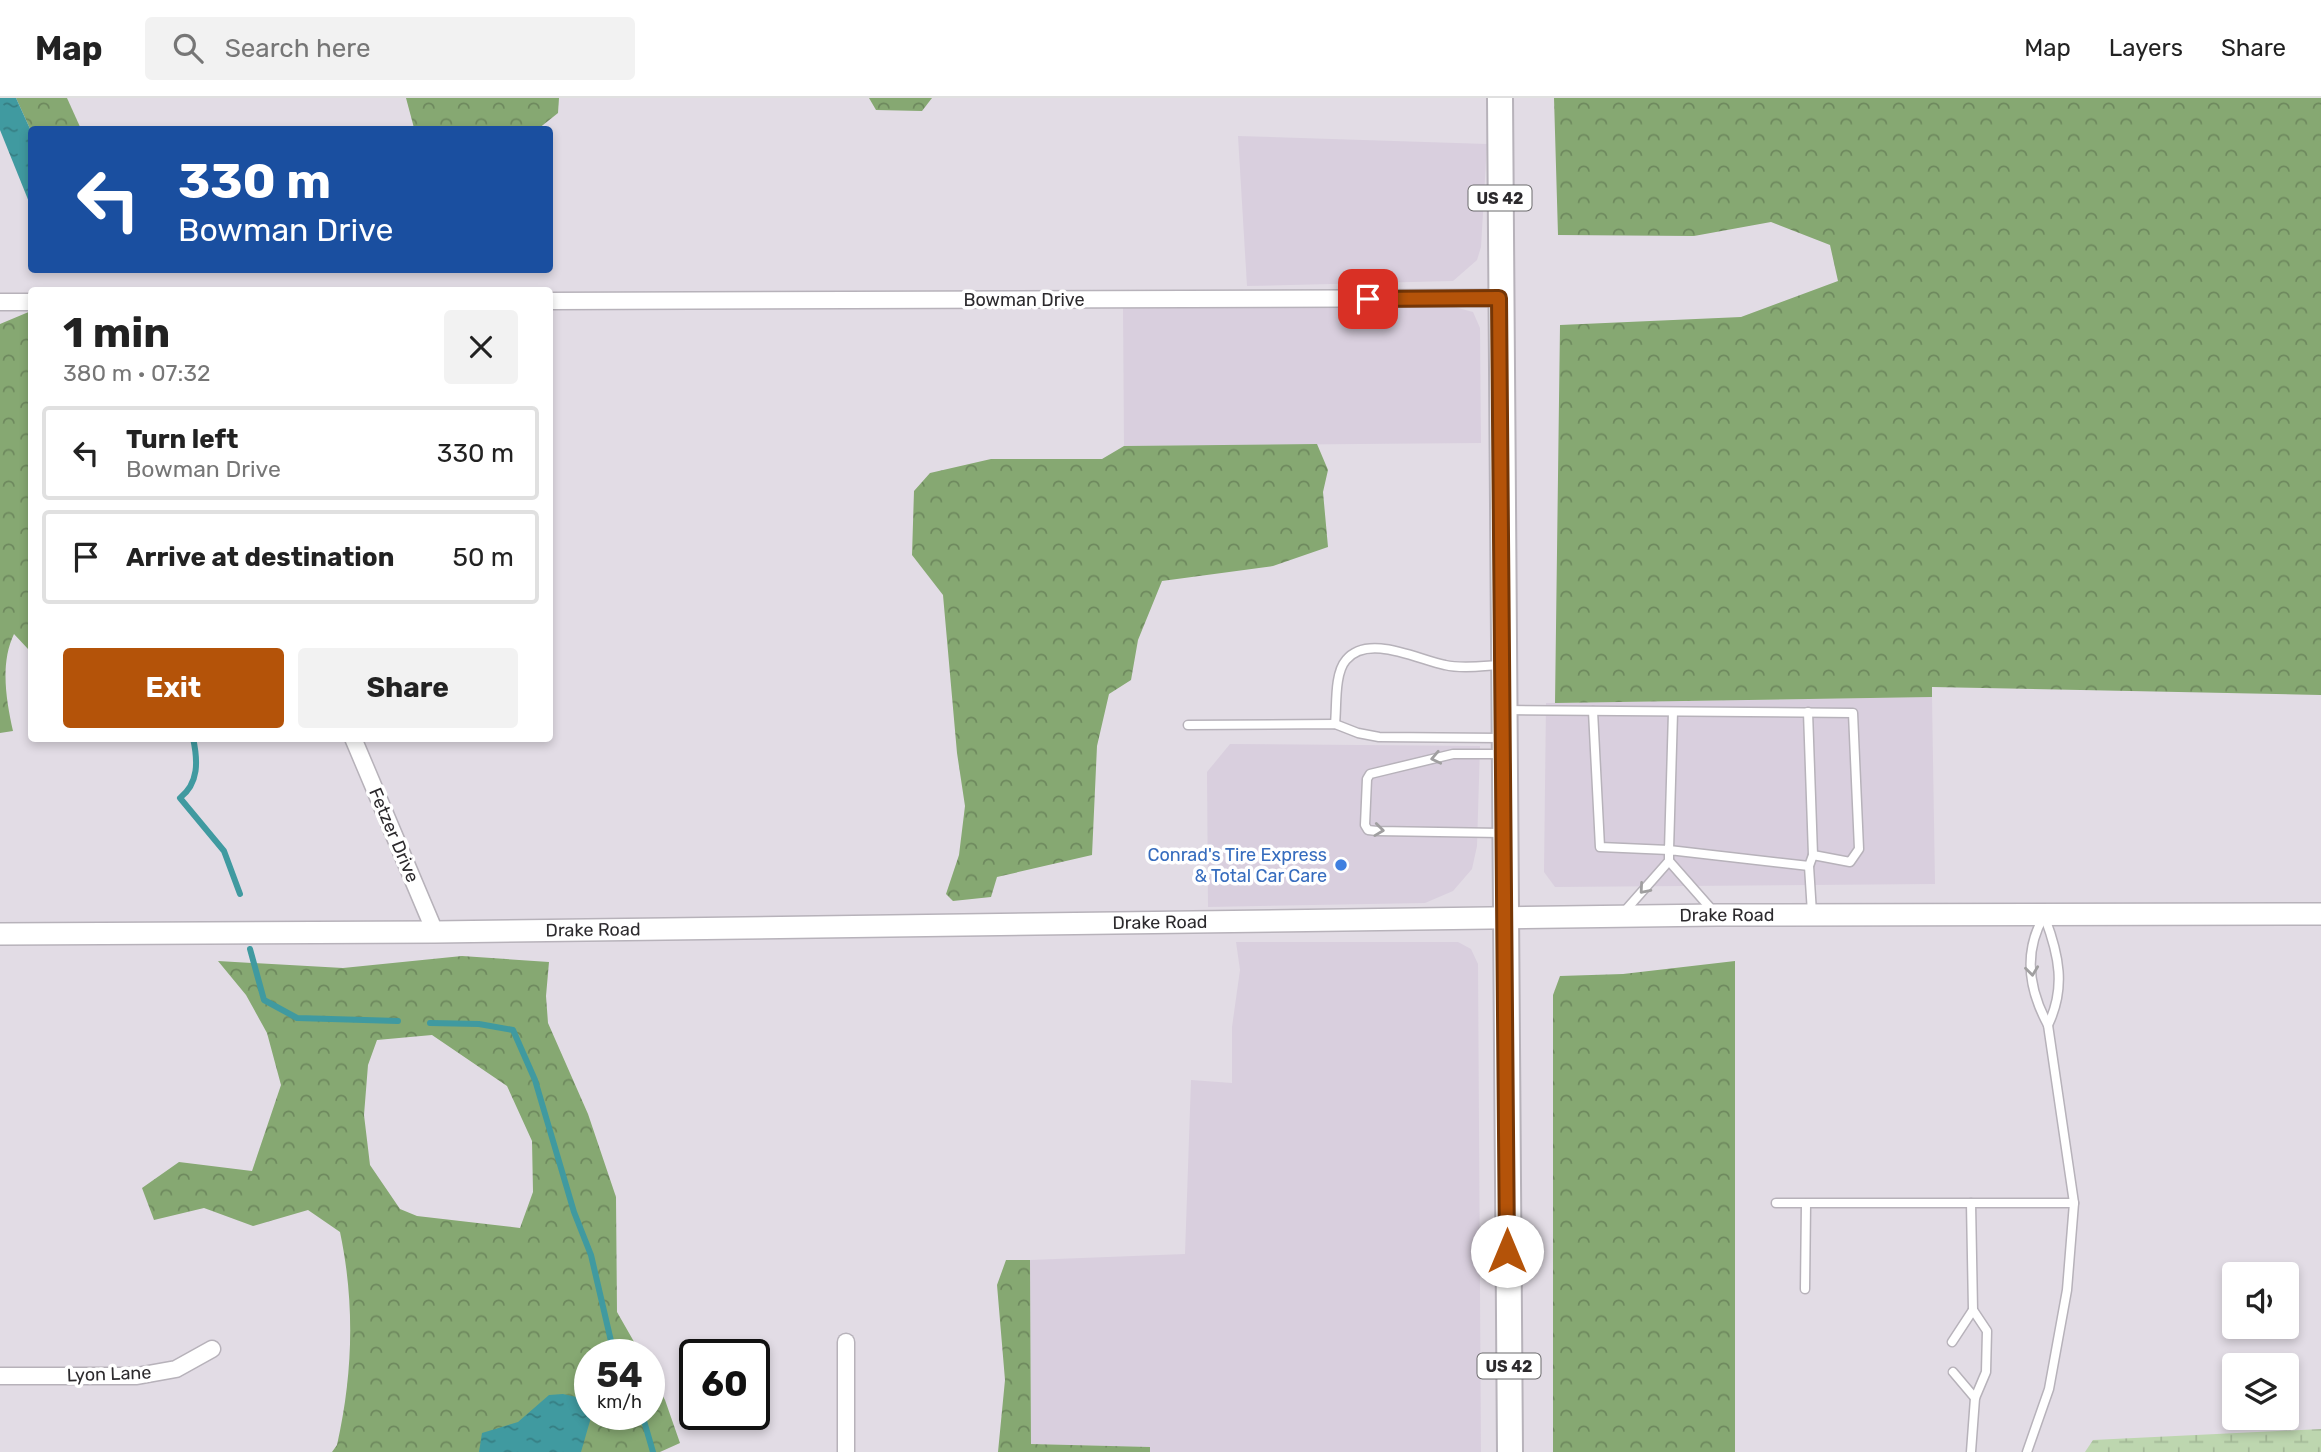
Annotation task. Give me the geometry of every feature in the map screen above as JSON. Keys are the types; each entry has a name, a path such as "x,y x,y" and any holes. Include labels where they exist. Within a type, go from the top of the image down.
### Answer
{"main road":[{"name":"US 42","path":"1500,98 1499,298 1510,1452"}],"street":[{"name":"Bowman Drive","path":"553,301 1499,298"},
{"path":"0,302 28,302"},
{"name":"Fetzer Drive","path":"356,742 435,932"},
{"name":"Drake Road","path":"0,934 435,932 1717,915 2321,914"},
{"path":"846,1342 846,1452"},
{"name":"Lyon Lane","path":"0,1376 136,1376 176,1369 212,1349"}],"lane":[{"path":"1335,724 1341,668 1347,657 1355,653 1377,649 1447,666 1503,665"},
{"path":"1503,710 1853,713 1859,849 1850,862 1813,855"},
{"path":"1593,711 1600,847 1668,850 1810,866"},
{"path":"1620,916 1668,861 1673,712"},
{"path":"1808,712 1813,855 1810,866 1812,916"},
{"path":"1188,725 1335,724 1358,733 1379,737 1504,746"},
{"path":"1504,746 1454,754 1370,774 1367,779 1365,825 1372,831 1504,833"},
{"path":"1668,861 1717,915"},
{"path":"2044,916 2057,947 2059,1004 2048,1025"},
{"path":"2027,1452 2049,1389 2056,1352 2067,1290 2074,1203 2048,1025 2036,1003 2029,951 2033,935 2044,916"},
{"path":"1776,1203 2074,1203"},
{"path":"1971,1203 1973,1310 1987,1331 1986,1372 1975,1398 1971,1452"},
{"path":"1805,1289 1806,1204"},
{"path":"1952,1342 1973,1310"},
{"path":"1953,1372 1975,1398"}],"shaded area":[{"path":"1238,136 1487,144 1481,247 1477,260 1453,281 1247,286"},
{"path":"1447,305 1473,312 1480,328 1481,443 1124,446 1123,307"},
{"path":"1932,697 1935,884 1555,887 1544,872 1546,703"},
{"path":"1230,744 1480,746 1477,846 1472,869 1453,891 1425,903 1208,907 1207,772"},
{"path":"1236,942 1458,942 1471,949 1478,964 1481,1452 1150,1452 1149,1447 1031,1444 1030,1260 1185,1254 1191,1080 1232,1083 1232,1027 1240,970"}],"green space":[{"path":"16,98 67,98 80,126 29,126"},
{"path":"406,98 559,98 558,113 542,126 413,126"},
{"path":"869,98 932,98 922,111 876,110"},
{"path":"1554,98 2321,98 2321,695 1932,687 1932,697 1555,703 1560,325 1741,317 1838,281 1830,245 1771,222 1694,236 1558,235"},
{"path":"28,312 28,649 14,634 6,669 13,731 0,733 0,324"},
{"path":"1317,444 1328,470 1323,492 1328,547 1273,566 1162,581 1138,640 1131,680 1109,694 1097,746 1092,855 997,877 991,897 953,901 946,894 959,855 965,806 957,753 943,595 912,555 914,491 930,473 991,459 1102,459 1124,446"},
{"path":"462,956 549,962 546,996 548,1023 588,1114 616,1197 617,1312 632,1339 574,1339 574,1430 665,1430 665,1400 680,1443 660,1452 332,1452 337,1445 342,1418 350,1338 348,1285 340,1232 308,1210 253,1226 204,1208 154,1220 142,1188 179,1162 252,1171 281,1085 267,1033 246,995 218,961 343,968","holes":["432,1035 507,1086 532,1141 533,1192 520,1228 417,1216 400,1209 370,1165 364,1115 368,1065 377,1040"]},
{"path":"1735,961 1735,1452 1553,1452 1553,995 1560,976 1623,974"},
{"path":"1006,1260 1030,1260 1031,1444 1150,1447 1150,1452 998,1452 1005,1380 997,1285"},
{"path":"2321,1429 2321,1452 2085,1452 2093,1440"}],"water":[{"path":"0,98 16,98 29,126 28,200 0,130"},
{"path":"549,1395 574,1396 574,1430 587,1430 581,1452 479,1452 482,1433 518,1422"}],"waterway":[{"path":"194,742 196,771 191,786 180,798 224,851 240,894"},
{"path":"250,949 264,1000 297,1018 398,1021"},
{"path":"430,1023 479,1024 513,1030 535,1080 574,1212 591,1255 611,1339"},
{"path":"647,1430 653,1452"}],"place":[{"name":"Conrad's Tire Express & Total Car Care","path":"1341,865"}],"route":[{"path":"1368,299 1499,298 1507,1251"}]}
